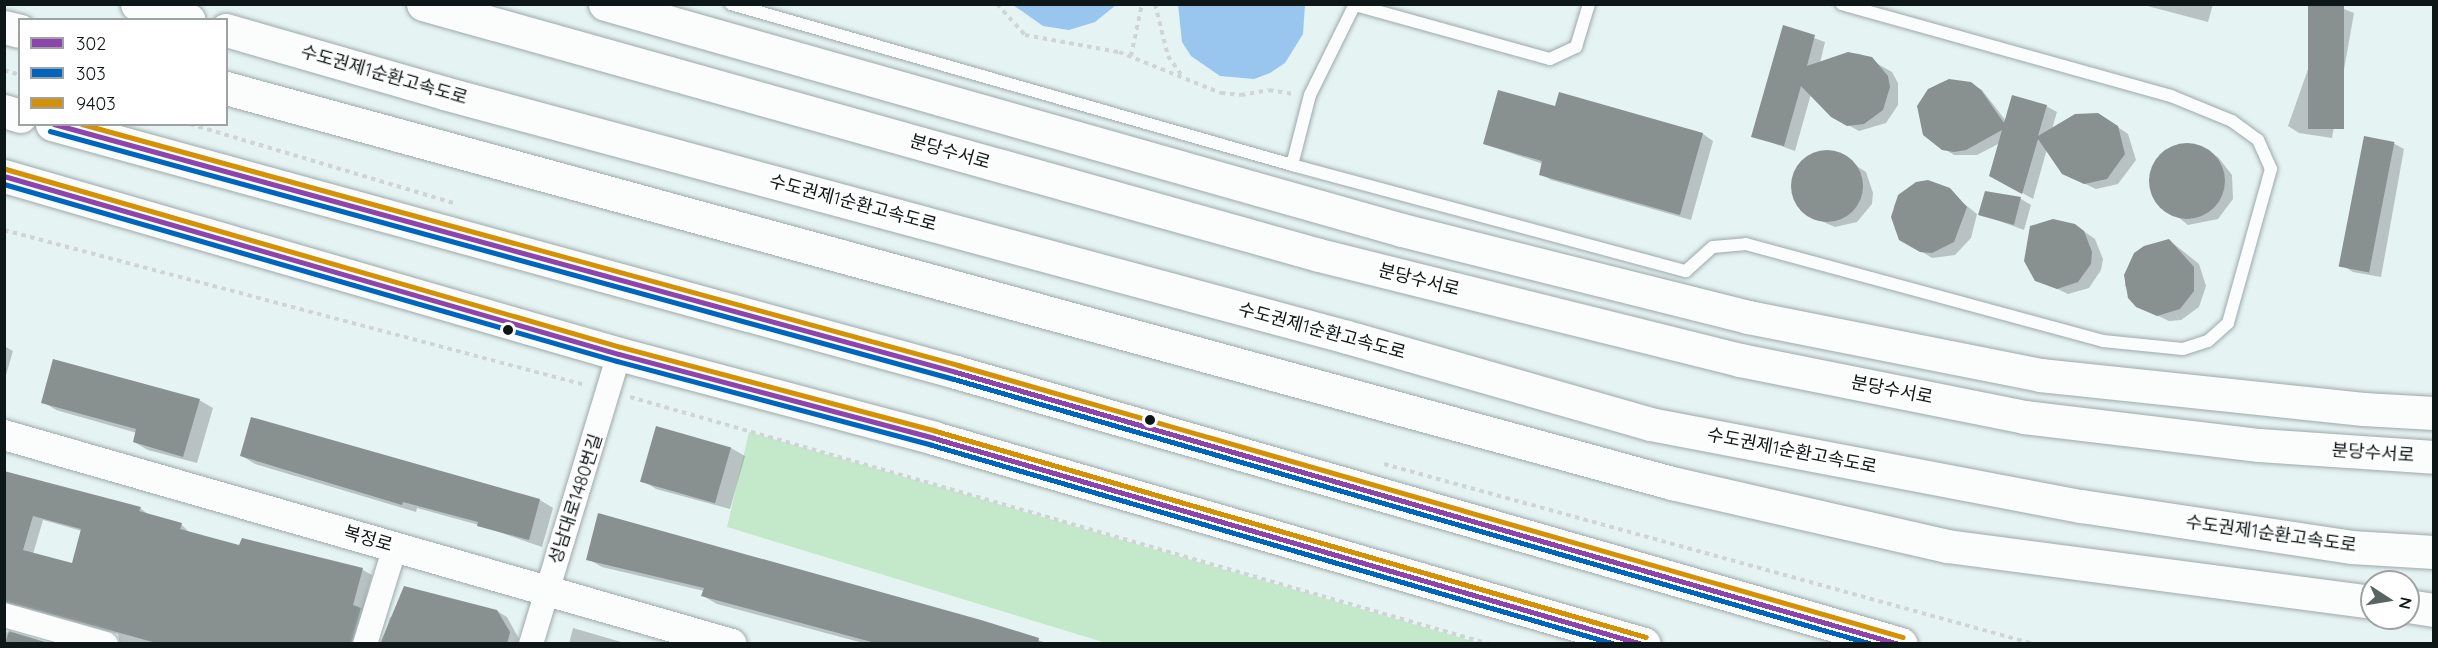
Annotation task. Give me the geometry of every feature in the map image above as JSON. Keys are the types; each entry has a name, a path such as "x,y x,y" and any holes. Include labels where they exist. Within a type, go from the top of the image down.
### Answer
{"main road":[{"path":"138,4 183,18"},
{"name":"분당수서로","path":"423,4 1319,255 1740,360 2024,417 2259,446 2433,457"},
{"path":"605,4 1402,230 1748,317 2040,375 2363,410 2433,413"},
{"name":"수도권제1순환고속도로","path":"228,31 444,93 1347,337 1650,424 2081,506 2351,547 2433,552"},
{"path":"228,89 1672,483 1947,546 2360,600"},
{"path":"59,126 956,372 1898,643"},
{"path":"4,177 619,354 933,438 1644,644"}],"street":[{"name":"성남대로1480번길","path":"531,644 610,392 619,354"},
{"name":"복정로","path":"4,435 547,590 695,638 732,644"},
{"path":"365,644 395,547"},
{"path":"4,615 106,644"}],"lane":[{"path":"730,4 1292,165 1686,271 1713,247 1746,243 2103,340 2183,349 2208,341 2228,324 2271,169 2258,140 2232,121 2171,96 1842,4"},
{"path":"1292,165 1310,95 1355,5 1550,59 1576,47 1589,4"}],"path":[{"path":"997,4 1025,34 1131,56 1221,93 1241,95 1269,90 1310,95"},
{"path":"1131,56 1142,4"},
{"path":"1155,4 1168,56 1182,77"},
{"path":"4,230 610,392 1489,644"}],"green space":[{"path":"749,432 1479,643 1106,643 727,527"}],"water":[{"path":"1178,4 1305,5 1303,34 1285,63 1270,73 1254,79 1220,76 1191,56 1182,42"},
{"path":"1013,5 1116,5 1095,22 1069,30 1043,26"}],"building":[{"path":"2308,4 2344,4 2344,129 2308,129"},
{"path":"1783,25 1815,35 1807,66 1848,52 1872,57 1888,76 1890,87 1883,110 1864,124 1847,126 1831,117 1801,86 1784,146 1751,137"},
{"path":"1949,79 1971,82 1981,90 2004,123 2012,95 2047,105 2038,136 2075,114 2098,113 2118,126 2125,154 2107,179 2084,184 2062,174 2038,139 2022,194 1989,176 2002,130 1966,150 1954,152 1942,150 1923,135 1917,106 1928,89"},
{"path":"1498,90 1555,106 1559,92 1703,133 1680,215 1539,175 1542,161 1483,144"},
{"path":"2364,136 2394,142 2369,272 2339,267"},
{"path":"2187,143 2201,146 2214,154 2222,167 2225,181 2222,195 2214,208 2201,216 2187,219 2173,216 2160,208 2152,195 2149,181 2152,167 2160,154 2173,146"},
{"path":"1827,150 1847,156 1857,166 1863,186 1857,206 1847,216 1827,222 1807,216 1797,206 1791,186 1797,166 1807,156"},
{"path":"1928,180 1950,188 1967,207 1954,242 1932,253 1920,252 1899,240 1891,217 1898,195 1916,182"},
{"path":"1985,191 2021,197 2014,225 1978,215"},
{"path":"2053,219 2075,224 2084,231 2092,252 2091,264 2078,282 2057,289 2035,281 2024,261 2030,226"},
{"path":"2169,239 2194,267 2194,291 2180,309 2157,316 2136,307 2128,298 2124,275 2134,253 2144,246"},
{"path":"53,359 200,399 183,457 133,442 136,429 41,403"},
{"path":"251,417 540,499 529,540 477,526 478,522 403,502 402,505 240,456"},
{"path":"656,426 731,447 715,503 640,482"},
{"path":"4,471 141,507 139,511 182,523 180,529 239,545 242,538 363,568 353,605 361,608 351,644 160,644 4,601","holes":["33,516 81,529 72,563 23,550"]},
{"path":"598,513 981,620 1039,638 1038,644 879,644 701,596 704,588 586,560"},
{"path":"404,586 497,610 510,632 507,644 380,644"},
{"path":"9,631 52,644 5,644"}],"transit line":[{"name":"302","path":"61,126 956,372 1899,644"},
{"name":"9403","path":"89,126 958,365 1903,637"},
{"name":"303","path":"50,131 954,379 1872,644"},
{"name":"9403","path":"6,169 621,347 936,431 1646,637"},
{"name":"302","path":"4,176 619,354 934,438 1642,644"},
{"name":"303","path":"4,184 617,361 932,445 1615,644"}]}
